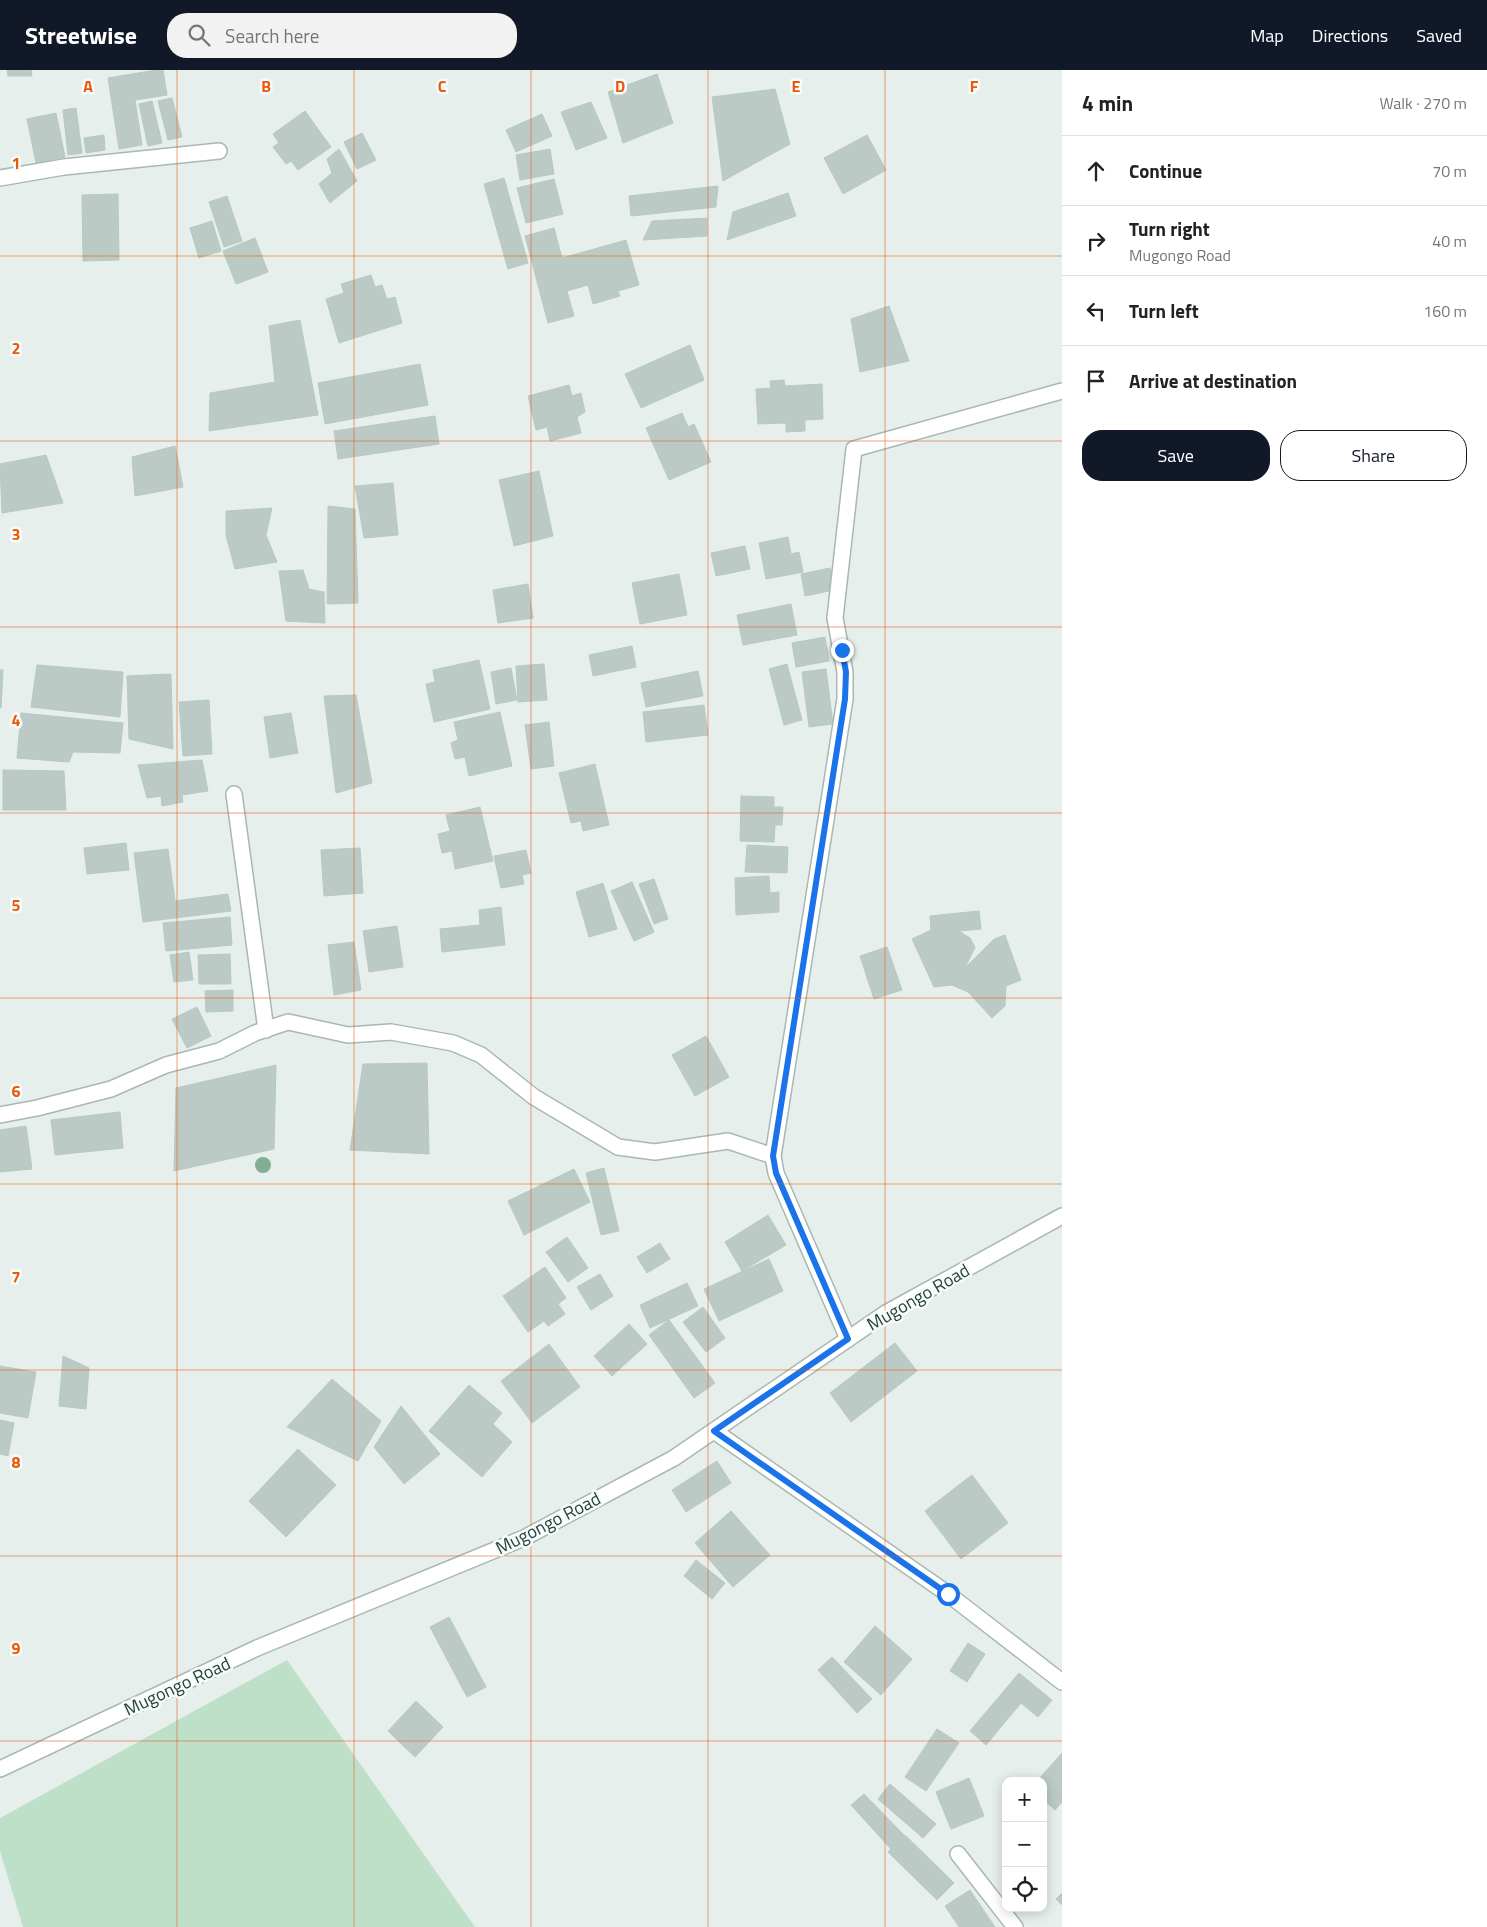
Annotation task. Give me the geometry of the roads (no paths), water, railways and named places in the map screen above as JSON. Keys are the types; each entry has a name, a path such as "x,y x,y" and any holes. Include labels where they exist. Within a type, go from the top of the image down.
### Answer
{"street":[{"path":"0,178 64,167 219,151"},
{"path":"848,1339 776,1173 773,1156 845,699 846,672 835,618 854,449 1062,391"},
{"path":"234,794 266,1030"},
{"path":"0,1114 37,1108 111,1089 166,1065 219,1051 288,1022 348,1035 391,1032 453,1042 481,1055 534,1097 618,1147 655,1152 728,1141 773,1156"},
{"name":"Mugongo Road","path":"0,1768 257,1648 524,1538 674,1458 886,1312 1062,1216"},
{"path":"714,1431 948,1594 1062,1682"},
{"path":"958,1854 1015,1927"}]}
